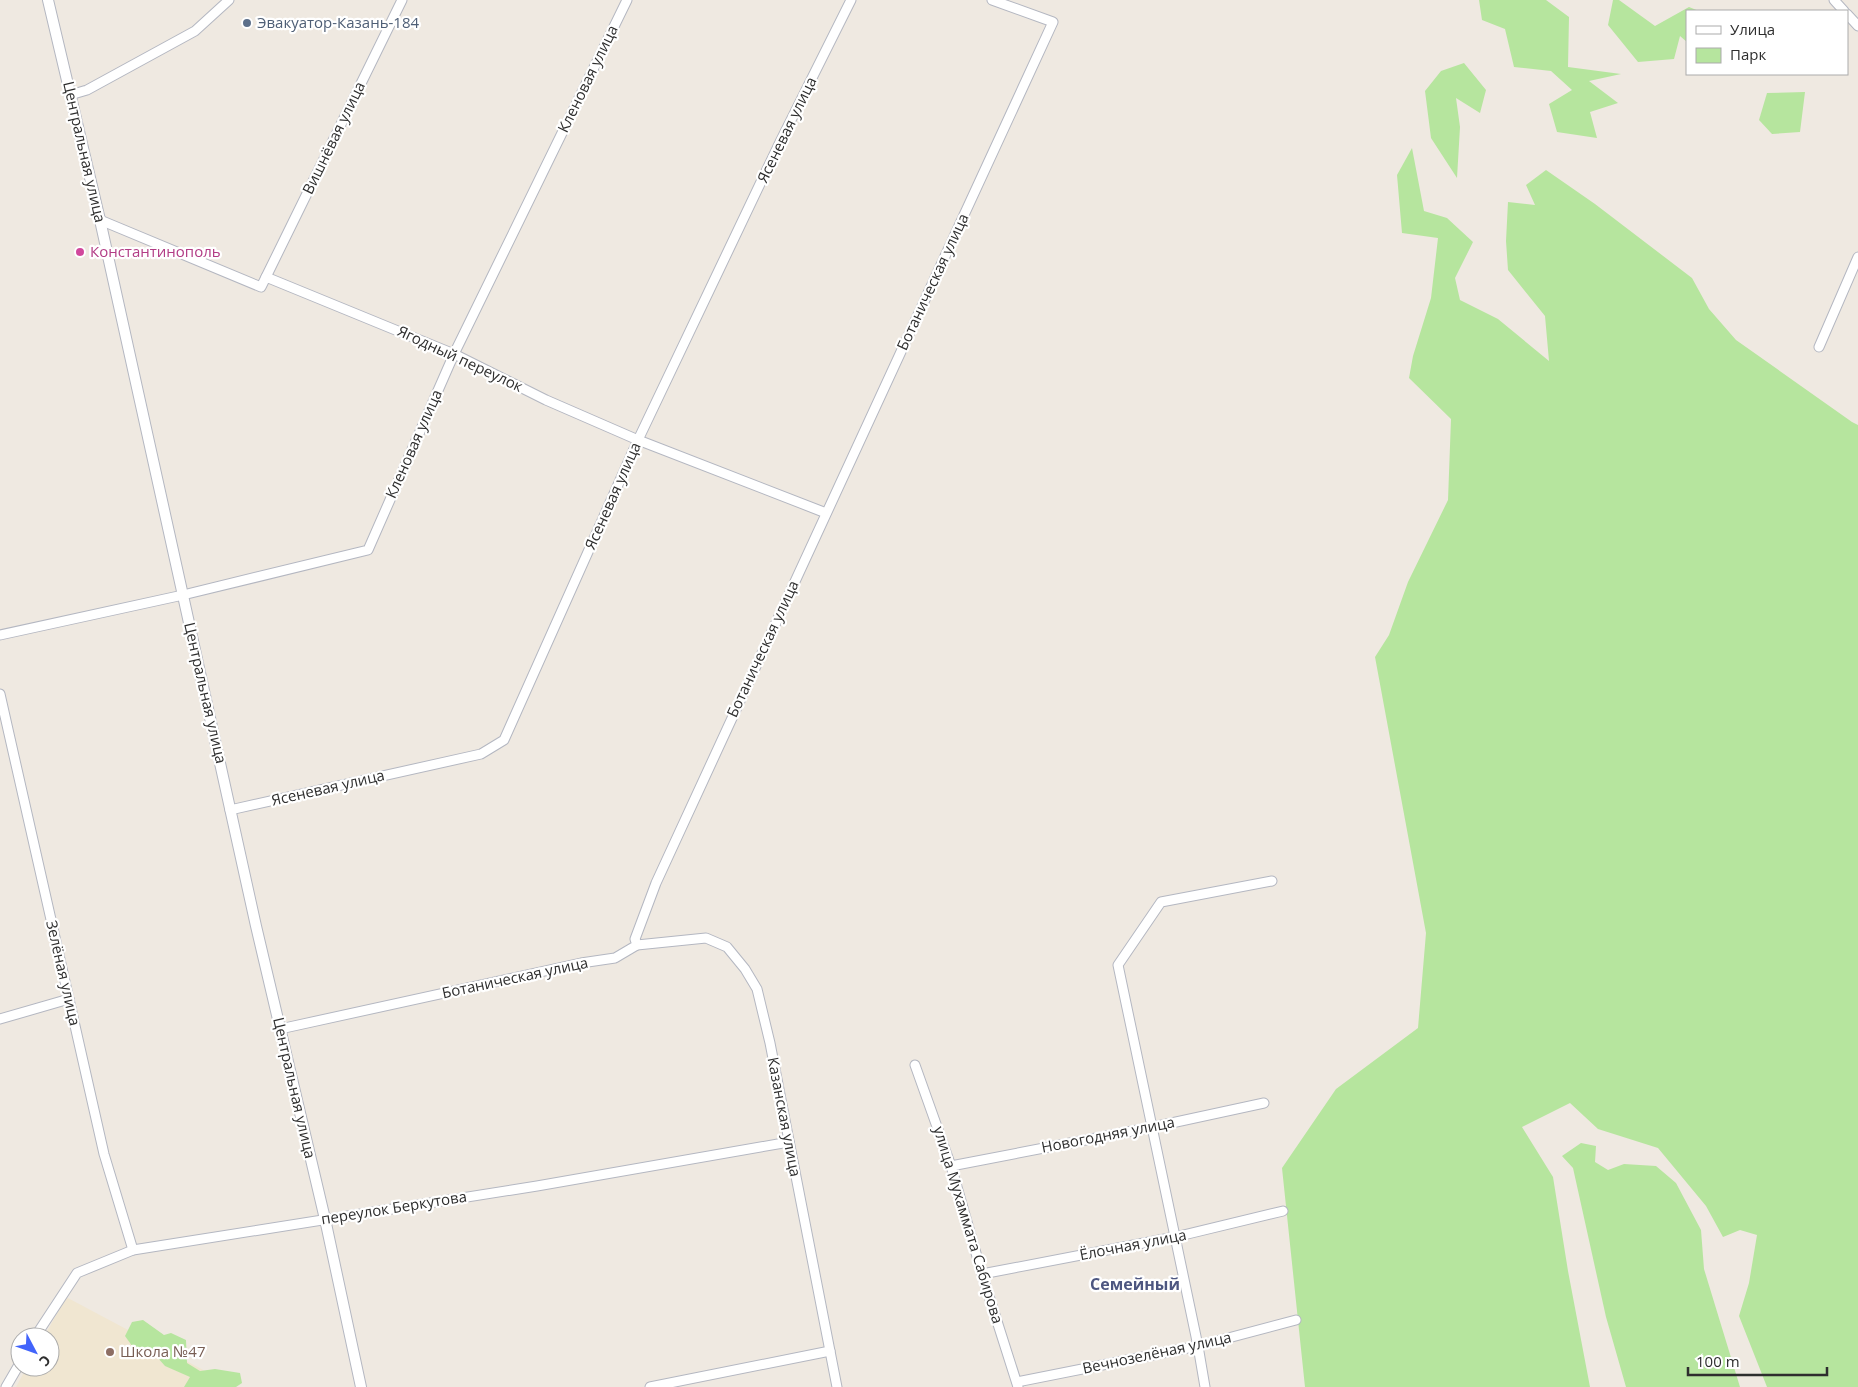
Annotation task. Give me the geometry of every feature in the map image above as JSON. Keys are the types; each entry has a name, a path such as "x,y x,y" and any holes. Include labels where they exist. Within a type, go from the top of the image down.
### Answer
{"street":[{"name":"Центральная улица","path":"48,0 100,220 230,810 325,1219 361,1387"},
{"path":"70,95 87,90 195,31 229,0"},
{"name":"Вишнёвая улица","path":"266,276 402,0"},
{"name":"Кленовая улица","path":"0,635 183,595 368,550 454,354 627,0"},
{"name":"Ясеневая улица","path":"230,810 480,754 504,740 638,440 780,142 851,0"},
{"name":"Ботаническая улица","path":"280,1029 581,963 615,958 637,945 635,940 656,883 1053,22 992,0"},
{"path":"1834,0 1844,10"},
{"path":"1848,14 1858,26"},
{"path":"100,220 261,287 266,276"},
{"path":"1819,347 1858,257"},
{"name":"Ягодный переулок","path":"266,276 454,354 546,400 638,440 826,513"},
{"name":"Зелёная улица","path":"0,694 104,1154 133,1250"},
{"path":"1206,1387 1118,965 1161,902 1272,881"},
{"name":"Казанская улица","path":"637,945 706,938 727,947 745,969 757,989 790,1142 837,1387"},
{"path":"0,1019 69,999"},
{"name":"улица Мухаммата Сабирова","path":"915,1065 952,1166 982,1274 1017,1385"},
{"name":"Новогодняя улица","path":"952,1166 1153,1127 1264,1103"},
{"name":"переулок Беркутова","path":"42,1327 77,1273 133,1250 537,1186 790,1142"},
{"name":"Ёлочная улица","path":"982,1274 1175,1237 1283,1211"},
{"name":"Вечнозелёная улица","path":"1017,1385 1198,1346 1296,1320"},
{"path":"650,1387 830,1351"}],"shaded area":[{"name":"Школа №47","path":"66,1297 207,1372 199,1387 16,1387 22,1377 60,1377 60,1327 50,1327"}],"green space":[{"path":"1479,0 1546,0 1569,17 1568,67 1621,74 1589,81 1618,103 1590,112 1597,138 1557,132 1549,104 1572,90 1551,71 1514,67 1505,29 1482,20"},
{"path":"1613,0 1619,0 1655,26 1689,7 1696,10 1686,10 1686,41 1680,36 1674,59 1638,62 1608,25"},
{"path":"1464,63 1486,90 1480,113 1456,98 1460,127 1457,178 1431,138 1425,91 1441,71"},
{"path":"1805,92 1800,132 1772,134 1759,120 1767,93"},
{"path":"1412,148 1424,211 1447,218 1473,242 1455,278 1460,300 1498,319 1549,361 1545,316 1508,270 1506,241 1508,202 1535,205 1526,185 1546,170 1595,204 1692,278 1709,309 1736,340 1858,425 1858,1387 1767,1387 1739,1316 1749,1283 1757,1235 1740,1230 1723,1237 1706,1206 1658,1148 1598,1129 1570,1103 1522,1127 1553,1177 1568,1271 1590,1387 1305,1387 1282,1168 1336,1089 1418,1028 1426,933 1375,657 1389,635 1408,582 1448,500 1451,419 1409,378 1413,356 1431,298 1438,238 1402,233 1397,175"},
{"path":"1581,1143 1596,1146 1595,1162 1608,1170 1624,1164 1656,1166 1676,1183 1701,1230 1704,1269 1740,1387 1626,1387 1606,1317 1573,1168 1562,1156"},
{"path":"143,1320 164,1335 171,1333 186,1340 187,1363 200,1371 215,1369 240,1373 242,1383 236,1387 184,1387 190,1377 165,1366 150,1349 135,1350 125,1336 132,1322"}],"place":[{"name":"Эвакуатор-Казань-184","path":"247,23"},
{"name":"Константинополь","path":"80,252"},
{"name":"Школа №47","path":"110,1352"}],"district":[{"name":"Семейный","path":"1135,1284"}]}
